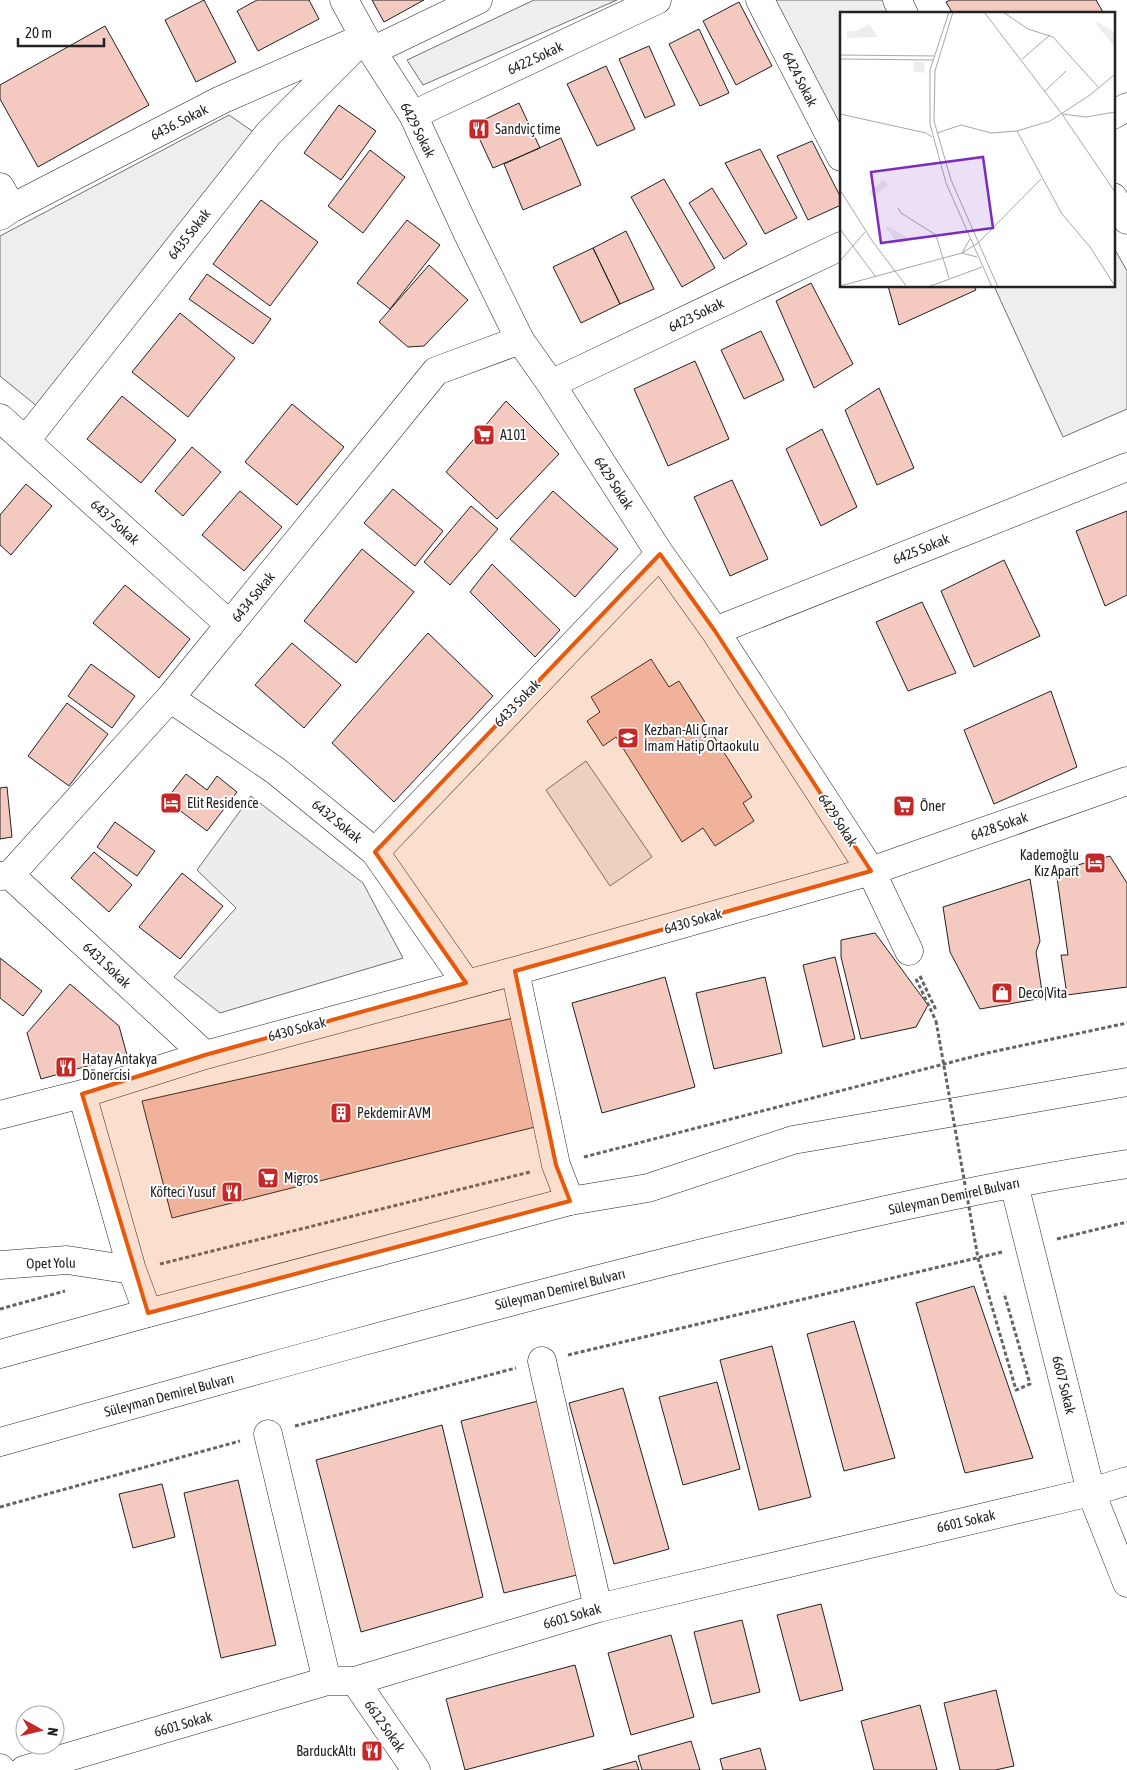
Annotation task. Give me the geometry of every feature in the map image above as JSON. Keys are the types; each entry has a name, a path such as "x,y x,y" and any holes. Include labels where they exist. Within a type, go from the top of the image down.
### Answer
{"street":[{"name":"6429 Sokak","path":"344,0 368,44 412,115 520,340 551,384 660,554 715,631 870,871 909,951"},
{"path":"368,44 478,0"},
{"name":"6422 Sokak","path":"412,115 657,0"},
{"name":"6424 Sokak","path":"760,0 840,155"},
{"path":"897,0 903,12"},
{"name":"6436. Sokak","path":"4,204 222,100 368,44"},
{"name":"6435 Sokak","path":"26,440 269,133 368,44"},
{"path":"1114,114 1127,107"},
{"path":"1114,198 1127,220"},
{"name":"6423 Sokak","path":"551,384 840,246"},
{"name":"6434 Sokak","path":"5,876 170,698 436,371 520,340"},
{"name":"6437 Sokak","path":"0,418 230,625"},
{"name":"6425 Sokak","path":"715,631 1127,467"},
{"name":"6433 Sokak","path":"375,852 660,554"},
{"name":"6432 Sokak","path":"170,698 276,771 375,852 466,983"},
{"name":"6428 Sokak","path":"870,871 1127,781"},
{"name":"6430 Sokak","path":"0,1115 82,1094 205,1055 515,971 870,871"},
{"name":"6431 Sokak","path":"5,876 205,1055"},
{"path":"515,971 556,1165 570,1201"},
{"path":"0,1354 570,1201 648,1188 793,1140 1127,1082"},
{"path":"82,1094 132,1270 148,1313"},
{"name":"Süleyman Demirel Bulvarı","path":"0,1442 556,1289 840,1219 1056,1175 1127,1164"},
{"name":"6607 Sokak","path":"1014,1184 1091,1492 1124,1571"},
{"name":"Opet Yolu","path":"0,1265 67,1260 132,1270"},
{"path":"542,1362 598,1608"},
{"path":"268,1434 327,1681"},
{"name":"6601 Sokak","path":"24,1770 327,1681 355,1681 598,1608 1091,1492 1127,1481"},
{"name":"6612 Sokak","path":"355,1681 416,1770"}],"path":[{"path":"936,1010 909,951 904,954 936,1021 978,1258 1016,1390 1030,1384 1004,1293"}],"highlighted area":[{"path":"660,554 715,631 871,871 515,971 556,1165 570,1201 148,1313 82,1094 205,1055 466,983 375,852"}],"shaded area":[{"path":"534,0 617,0 423,85 407,60"},
{"path":"770,0 888,0 895,12 840,12 840,149"},
{"path":"229,115 255,133 38,407 0,376 0,236"},
{"path":"1114,248 1127,271 1127,409 1063,437 995,288 1114,288"},
{"path":"586,761 652,857 610,886 546,790"},
{"path":"251,796 363,883 403,958 220,1013 174,977 236,908 197,870"}],"building":[{"path":"204,0 236,62 196,82 165,20"},
{"path":"257,0 309,0 319,19 258,51 237,11"},
{"path":"372,0 424,0 384,22"},
{"path":"950,0 1096,0 1103,12 952,12 946,2"},
{"path":"739,2 772,66 736,85 703,21"},
{"path":"105,26 149,105 38,167 0,99 0,85"},
{"path":"699,29 729,93 700,106 669,44"},
{"path":"649,46 675,105 645,118 619,59"},
{"path":"606,66 635,129 597,146 567,84"},
{"path":"519,103 540,148 493,168 473,125"},
{"path":"339,105 376,131 341,180 304,153"},
{"path":"561,138 581,185 523,210 504,164"},
{"path":"812,141 840,196 840,205 808,220 777,156"},
{"path":"760,149 797,218 765,234 725,163"},
{"path":"370,150 405,177 363,233 328,206"},
{"path":"664,179 715,268 682,287 631,197"},
{"path":"712,188 747,244 724,259 689,203"},
{"path":"261,200 318,242 270,306 213,264"},
{"path":"407,220 440,245 390,309 357,283"},
{"path":"626,231 654,289 620,304 593,248"},
{"path":"593,248 620,304 581,323 553,267"},
{"path":"429,265 468,300 424,346 408,347 379,322"},
{"path":"207,274 271,319 253,344 189,299"},
{"path":"811,283 853,364 814,388 776,301"},
{"path":"889,288 975,288 976,290 899,325"},
{"path":"180,313 235,358 188,417 132,372"},
{"path":"761,331 784,380 744,399 721,350"},
{"path":"695,361 729,439 668,466 634,389"},
{"path":"879,388 914,468 877,485 845,410"},
{"path":"122,396 176,440 141,483 87,439"},
{"path":"506,401 559,454 497,519 446,472"},
{"path":"292,404 344,447 297,505 245,462"},
{"path":"822,429 857,507 821,526 786,449"},
{"path":"192,447 221,472 183,516 155,491"},
{"path":"732,480 768,559 730,576 694,497"},
{"path":"26,484 52,506 11,555 0,545 0,515"},
{"path":"393,489 443,531 415,566 364,523"},
{"path":"240,491 282,527 244,571 202,535"},
{"path":"553,491 618,549 575,597 510,539"},
{"path":"471,506 498,529 450,585 424,562"},
{"path":"1127,511 1127,595 1105,606 1076,531"},
{"path":"362,549 414,592 356,663 304,621"},
{"path":"1004,560 1040,636 974,667 941,591"},
{"path":"492,564 560,630 535,657 470,592"},
{"path":"125,585 190,639 159,678 93,623"},
{"path":"922,602 956,673 908,691 876,622"},
{"path":"428,633 493,696 394,802 332,743"},
{"path":"292,643 341,685 304,728 255,685"},
{"path":"651,659 669,687 679,681 752,797 743,803 754,821 715,846 703,828 682,842 616,737 603,746 587,721 600,712 591,697"},
{"path":"91,664 135,696 112,728 68,696"},
{"path":"1051,691 1077,767 994,804 964,730"},
{"path":"67,703 108,734 69,786 28,756"},
{"path":"186,774 207,790 217,776 237,792 207,831 166,800"},
{"path":"7,787 12,837 0,839 0,788"},
{"path":"115,822 155,851 137,876 97,847"},
{"path":"94,852 132,885 109,912 71,878"},
{"path":"1110,856 1127,883 1127,987 1067,995 1061,955 1068,955 1056,871"},
{"path":"182,873 223,906 180,959 139,927"},
{"path":"1030,879 1040,941 1036,952 1043,998 980,1009 950,952 943,907"},
{"path":"875,933 928,1005 916,1027 861,1039 841,957 841,940"},
{"path":"835,957 855,1039 823,1047 803,965"},
{"path":"0,958 42,991 23,1016 0,998"},
{"path":"665,977 695,1087 602,1113 572,1003"},
{"path":"765,977 782,1053 714,1069 696,993"},
{"path":"70,984 119,1026 127,1055 41,1079 27,1033"},
{"name":"Pekdemir AVM","path":"518,1017 539,1126 172,1218 142,1101"},
{"path":"974,1286 1033,1458 965,1473 916,1303"},
{"path":"854,1321 895,1458 844,1471 807,1334"},
{"path":"772,1346 811,1497 759,1510 720,1360"},
{"path":"717,1382 740,1469 683,1485 659,1397"},
{"path":"623,1388 669,1549 614,1564 569,1403"},
{"path":"538,1401 581,1574 504,1593 461,1421"},
{"path":"442,1425 483,1597 361,1632 316,1460"},
{"path":"238,1480 276,1645 221,1658 184,1493"},
{"path":"162,1484 175,1537 133,1548 119,1494"},
{"path":"821,1604 843,1690 800,1701 777,1615"},
{"path":"742,1620 760,1692 712,1704 694,1632"},
{"path":"671,1635 694,1717 631,1735 608,1653"},
{"path":"575,1665 594,1736 465,1770 446,1699"},
{"path":"996,1690 1014,1766 995,1770 960,1770 944,1703"},
{"path":"920,1705 937,1770 874,1770 861,1721"},
{"path":"691,1741 700,1770 642,1770 638,1756"},
{"path":"760,1748 766,1770 723,1770 720,1759"},
{"path":"636,1761 639,1770 603,1770"}],"place":[{"name":"Sandviç time","path":"479,129"},
{"name":"A101","path":"484,435"},
{"name":"Kezban-Ali Çınar İmam Hatip Ortaokulu","path":"628,738"},
{"name":"Elit Residence","path":"171,803"},
{"name":"Öner","path":"904,806"},
{"name":"Kademoğlu Kız Apart","path":"1095,863"},
{"name":"Deco|Vita","path":"1002,993"},
{"name":"Hatay Antakya Dönercisi","path":"66,1067"},
{"name":"Pekdemir AVM","path":"341,1113"},
{"name":"Migros","path":"268,1178"},
{"name":"Köfteci Yusuf","path":"232,1192"},
{"name":"BarduckAltı","path":"372,1751"}]}
